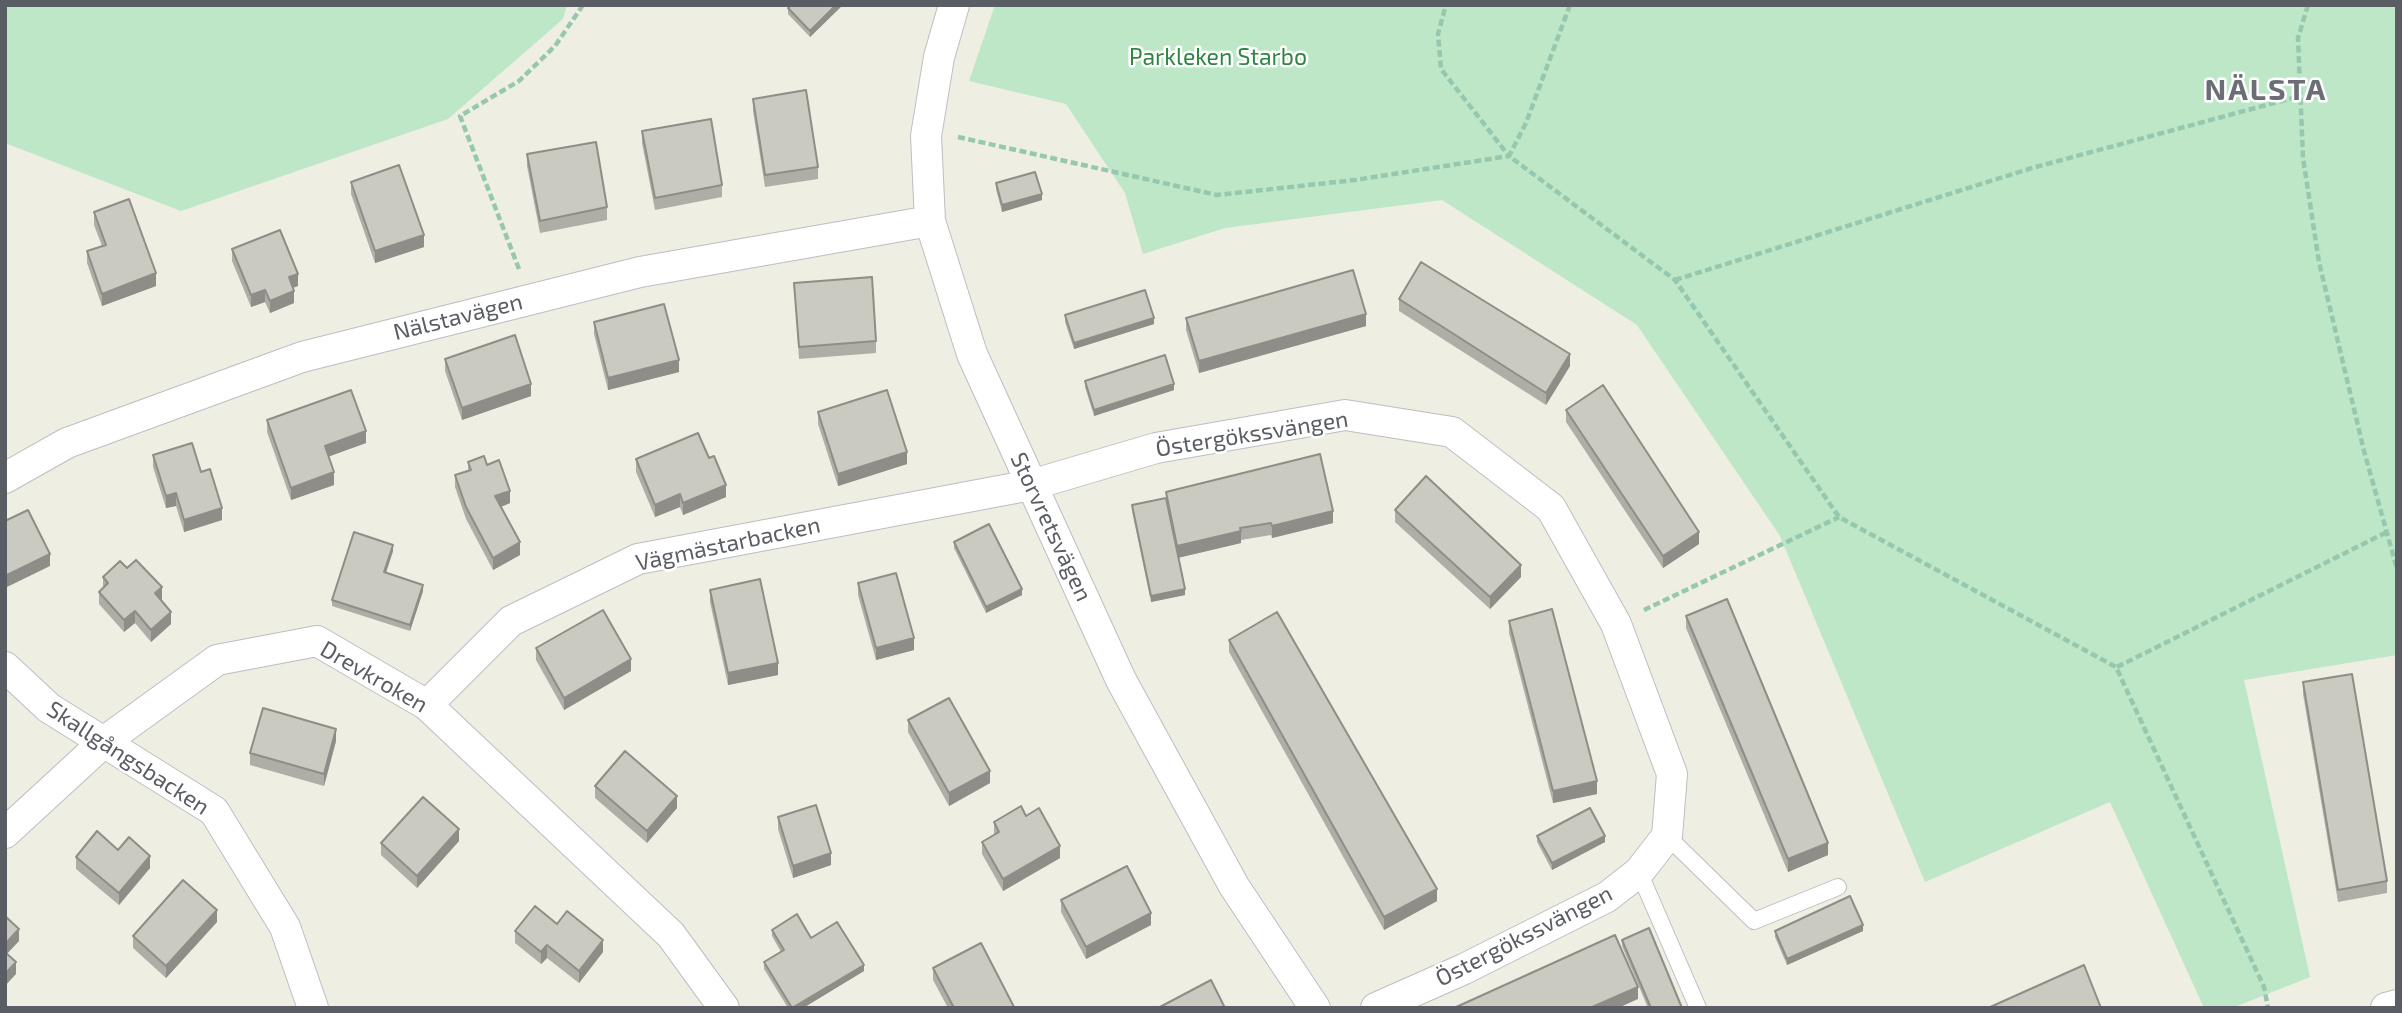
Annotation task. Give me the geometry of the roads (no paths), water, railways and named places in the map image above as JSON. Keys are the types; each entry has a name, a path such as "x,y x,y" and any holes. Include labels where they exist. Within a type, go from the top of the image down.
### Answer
{"street":[{"name":"Storvretsvägen","path":"954,5 939,57 926,136 930,221 972,354 1121,680 1234,886 1315,1008"},
{"name":"Nälstavägen","path":"5,478 66,443 302,357 640,272 930,221"},
{"name":"Östergökssvängen","path":"1031,485 1156,448 1345,415 1452,432 1551,508 1616,624 1672,774 1667,836 1639,872 1607,897 1464,969 1376,1008"},
{"name":"Vägmästarbacken","path":"427,705 511,621 638,559 1031,485"},
{"name":"Drevkroken","path":"5,832 104,741 217,660 317,641 427,705 671,935 724,1008"},
{"name":"Skallgångsbacken","path":"5,667 49,708 214,811 285,927 313,1008"},
{"path":"2386,1008 2397,1004"}],"lane":[{"path":"1667,836 1754,921 1838,887"},
{"path":"1639,872 1698,1008"}],"district":[{"name":"NÄLSTA","path":"2266,90"}],"park label":[{"name":"Parkleken Starbo","path":"1218,57"}]}
